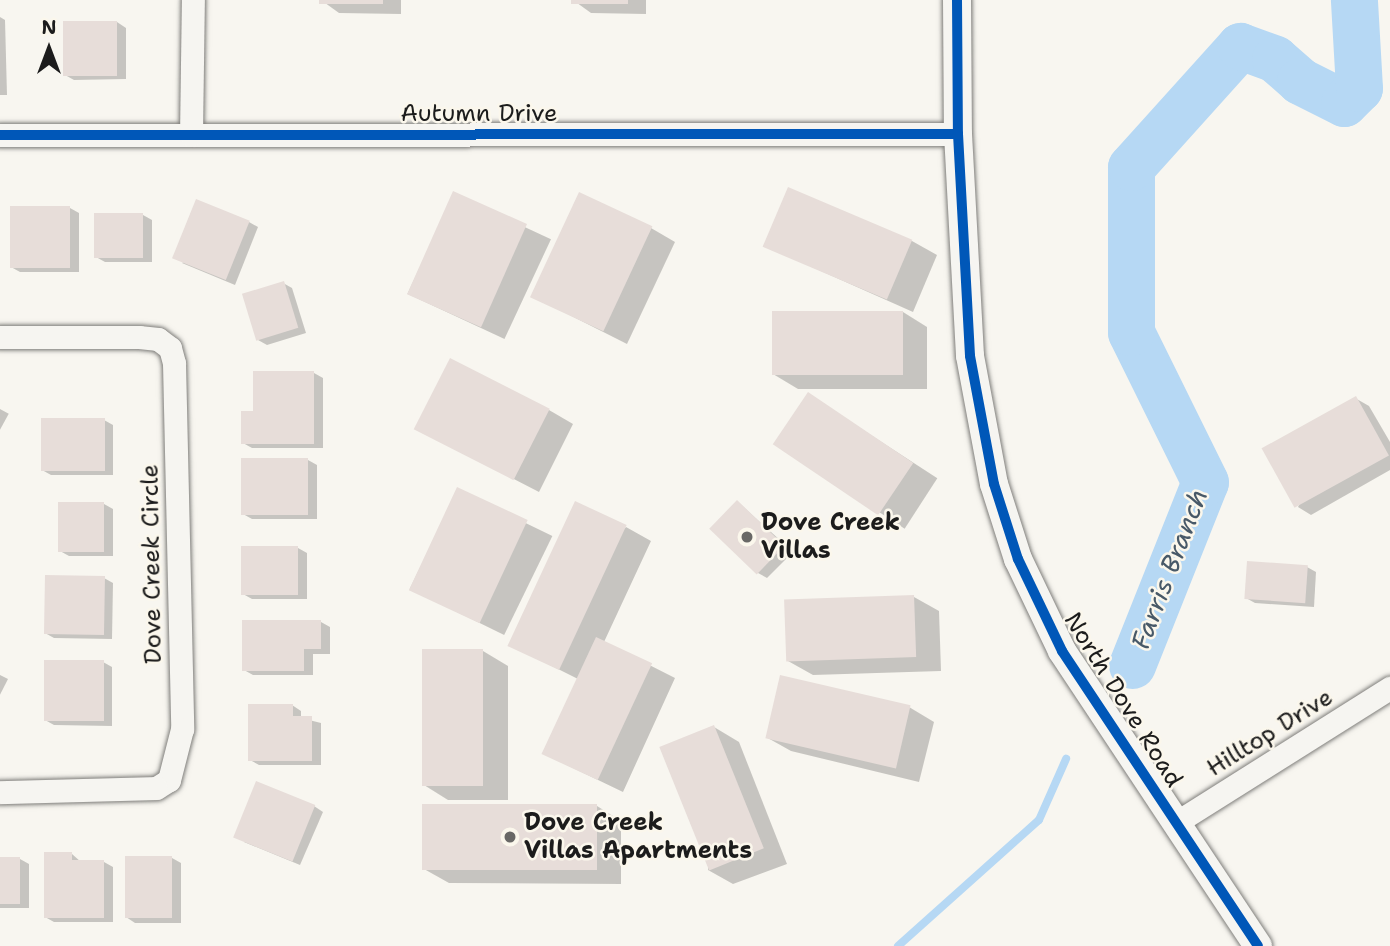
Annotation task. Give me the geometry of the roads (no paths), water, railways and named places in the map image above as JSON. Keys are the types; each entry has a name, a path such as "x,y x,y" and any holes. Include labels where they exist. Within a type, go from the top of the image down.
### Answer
{"street":[{"path":"191,135 193,0"},
{"name":"North Dove Road","path":"957,0 958,134 970,356 994,484 1018,559 1062,651 1128,756 1177,822 1258,946"},
{"name":"Autumn Drive","path":"0,135 958,134"},
{"name":"Dove Creek Circle","path":"0,337 139,337 159,339 170,348 174,363 182,729 169,780 156,788 0,792"},
{"name":"Hilltop Drive","path":"1177,822 1390,688"}],"waterway":[{"name":"Farris Branch","path":"1132,665 1205,482 1131,332 1131,167 1240,46 1275,59 1300,81 1344,103 1359,88 1354,0"},
{"name":"Farris Branch","path":"898,946 1039,820 1066,759"}],"place":[{"name":"Dove Creek Villas","path":"747,537"},
{"name":"Dove Creek Villas Apartments","path":"510,837"}]}
